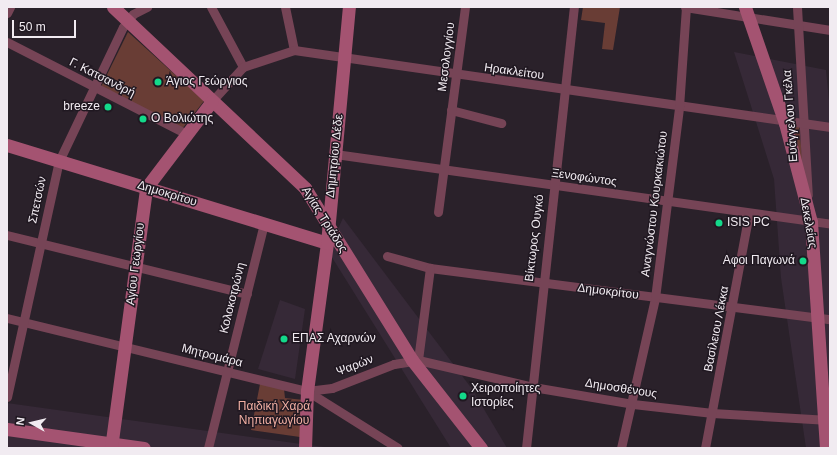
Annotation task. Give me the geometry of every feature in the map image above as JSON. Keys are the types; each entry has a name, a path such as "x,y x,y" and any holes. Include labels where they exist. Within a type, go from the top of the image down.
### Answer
{"street":[{"path":"7,13 10,7"},
{"name":"Αγίας Τριάδος","path":"113,7 305,188 415,360 481,448"},
{"path":"127,20 147,7"},
{"path":"211,7 243,67"},
{"path":"285,7 294,50"},
{"name":"Δημητρίου Δέδε","path":"305,448 307,391 327,243 349,7"},
{"name":"Μεσολογγίου","path":"438,212 465,7"},
{"name":"Βίκτωρος Ουγκό","path":"526,448 533,387 541,284 574,7"},
{"path":"686,7 747,12 797,25 830,30"},
{"name":"Αναγνώστου Κουρκακιώτου","path":"621,448 633,404 655,298 679,107 686,7"},
{"name":"Ευάγγελου Γκέλα","path":"797,7 803,125 811,222"},
{"name":"Δεκελείας","path":"747,12 785,122 811,222 825,318 826,448"},
{"name":"Σπετσών","path":"7,397 59,161 93,87 127,20"},
{"name":"Γ. Κατσανδρή","path":"7,42 187,134"},
{"name":"Ηρακλείτου","path":"212,101 243,67 294,50 457,76 803,125 830,127"},
{"name":"Αγίου Γεωργίου","path":"112,446 146,188 212,101"},
{"name":"Μεσολογγίου","path":"451,110 501,123"},
{"name":"Δημοκρίτου","path":"7,145 327,243"},
{"name":"Ξενοφώντος","path":"335,154 749,214 830,224"},
{"name":"Βασίλειου Λέκκα","path":"705,448 734,305 749,214"},
{"name":"Κολοκοτρώνη","path":"208,448 264,224"},
{"path":"7,235 135,265 247,294"},
{"name":"Δημοκρίτου","path":"387,256 430,268 541,284 655,298 734,305 825,318"},
{"path":"415,360 430,268"},
{"name":"Μητρομάρα","path":"7,318 307,391 398,448"},
{"name":"Δημοσθένους","path":"415,360 533,387 633,404 712,413 826,420"},
{"name":"Ψαρών","path":"307,391 332,388 415,360"},
{"path":"7,429 112,446 144,448"}],"shaded area":[{"path":"734,52 826,70 830,111 830,448 806,448 781,278 774,179"},
{"path":"343,218 472,389 507,448 451,448 328,251"},
{"name":"ΕΠΑΣ Αχαρνών","path":"280,300 305,309 295,379 258,369"},
{"path":"7,403 294,443 332,448 7,448"}],"green space":[{"path":"583,7 620,7 613,50 602,49 605,23 581,20"},
{"path":"128,32 204,101 178,134 98,93"},
{"path":"788,124 799,126 805,185"},
{"name":"Παιδική Χαρά Νηπιαγωγίου","path":"260,384 284,389 285,398 304,400 300,437 251,430"}],"place":[{"name":"Άγιος Γεώργιος","path":"158,82"},
{"name":"breeze","path":"108,107"},
{"name":"Ο Βολιώτης","path":"143,119"},
{"name":"ISIS PC","path":"719,223"},
{"name":"Αφοι Παγωνά","path":"803,261"},
{"name":"ΕΠΑΣ Αχαρνών","path":"284,339"},
{"name":"Χειροποίητες Ιστορίες","path":"463,396"}]}
